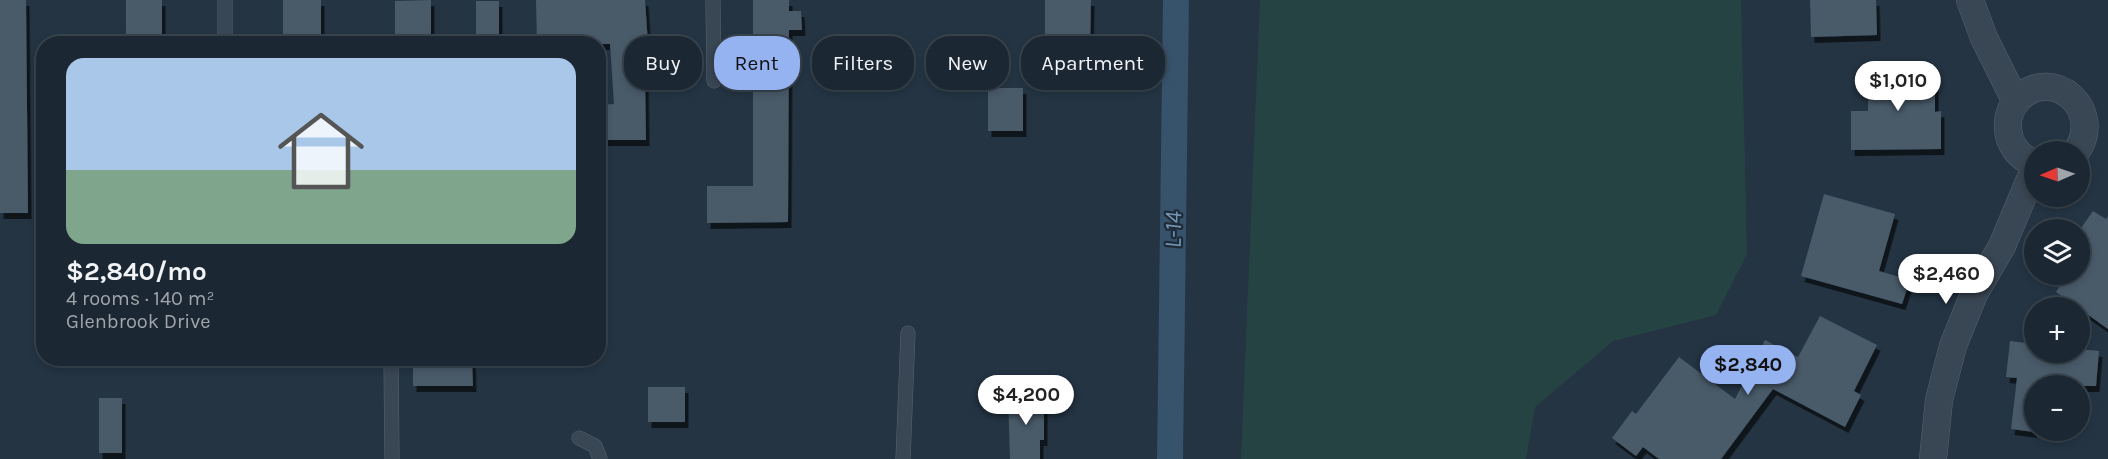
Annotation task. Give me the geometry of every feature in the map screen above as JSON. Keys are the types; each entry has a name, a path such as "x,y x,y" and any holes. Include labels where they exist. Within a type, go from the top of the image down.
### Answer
{"street":[{"path":"1970,0 1984,38 2016,102"},
{"path":"2024,159 2015,150 2009,137 2007,125 2009,113 2025,93 2036,88 2048,87 2061,90 2072,96 2096,119 2083,141"},
{"path":"1933,459 1939,400 1953,346 1974,294 2002,246 2024,194"}],"lane":[{"path":"225,0 225,36"},
{"path":"714,0 714,36"},
{"path":"903,459 908,333"},
{"path":"391,366 392,459"},
{"path":"579,438 595,446 600,459"}],"green space":[{"path":"1260,0 1741,0 1747,254 1716,315 1613,341 1535,407 1526,459 1241,459"}],"building":[{"path":"0,0 26,0 28,213 0,213"},
{"path":"126,0 162,0 162,36 126,36"},
{"path":"283,0 321,0 321,36 283,36"},
{"path":"431,0 431,36 395,36 395,1"},
{"path":"536,0 645,0 647,36 624,36 624,90 645,90 646,140 606,140 606,104 614,104 610,44 606,44 606,36 537,36"},
{"path":"753,0 789,0 789,11 801,11 802,30 789,30 789,36 753,36"},
{"path":"1045,0 1091,0 1090,36 1045,36"},
{"path":"1810,0 1876,0 1877,35 1811,37"},
{"path":"476,1 499,1 499,36 476,36"},
{"path":"1868,68 1935,68 1935,112 1941,111 1941,149 1851,150 1851,111 1868,111"},
{"path":"1021,88 1023,90 1023,131 988,131 988,90"},
{"path":"753,90 789,90 788,222 707,223 707,186 753,186"},
{"path":"1824,194 1895,214 1879,271 1910,280 1902,304 1801,276"},
{"path":"2093,211 2106,219 2108,216 2108,329 2090,316 2090,297 2063,297 2056,292 2060,285 2090,285 2090,219 2087,219"},
{"path":"1820,316 1877,345 1854,391 1861,395 1845,427 1773,389 1721,459 1659,459 1643,447 1636,456 1612,438 1632,411 1636,414 1679,357 1735,399 1765,340 1798,357"},
{"path":"2010,341 2024,343 2024,363 2090,363 2090,350 2099,351 2096,386 2090,386 2090,375 2024,375 2024,431 2011,429 2017,378 2006,377"},
{"path":"413,366 472,366 473,386 413,386"},
{"path":"648,387 685,387 685,422 648,422"},
{"path":"1044,394 1044,440 1040,440 1040,459 1010,459 1008,395"},
{"path":"99,398 122,398 122,453 99,453"}],"waterway":[{"name":"L-14","path":"1170,459 1176,0"}]}
